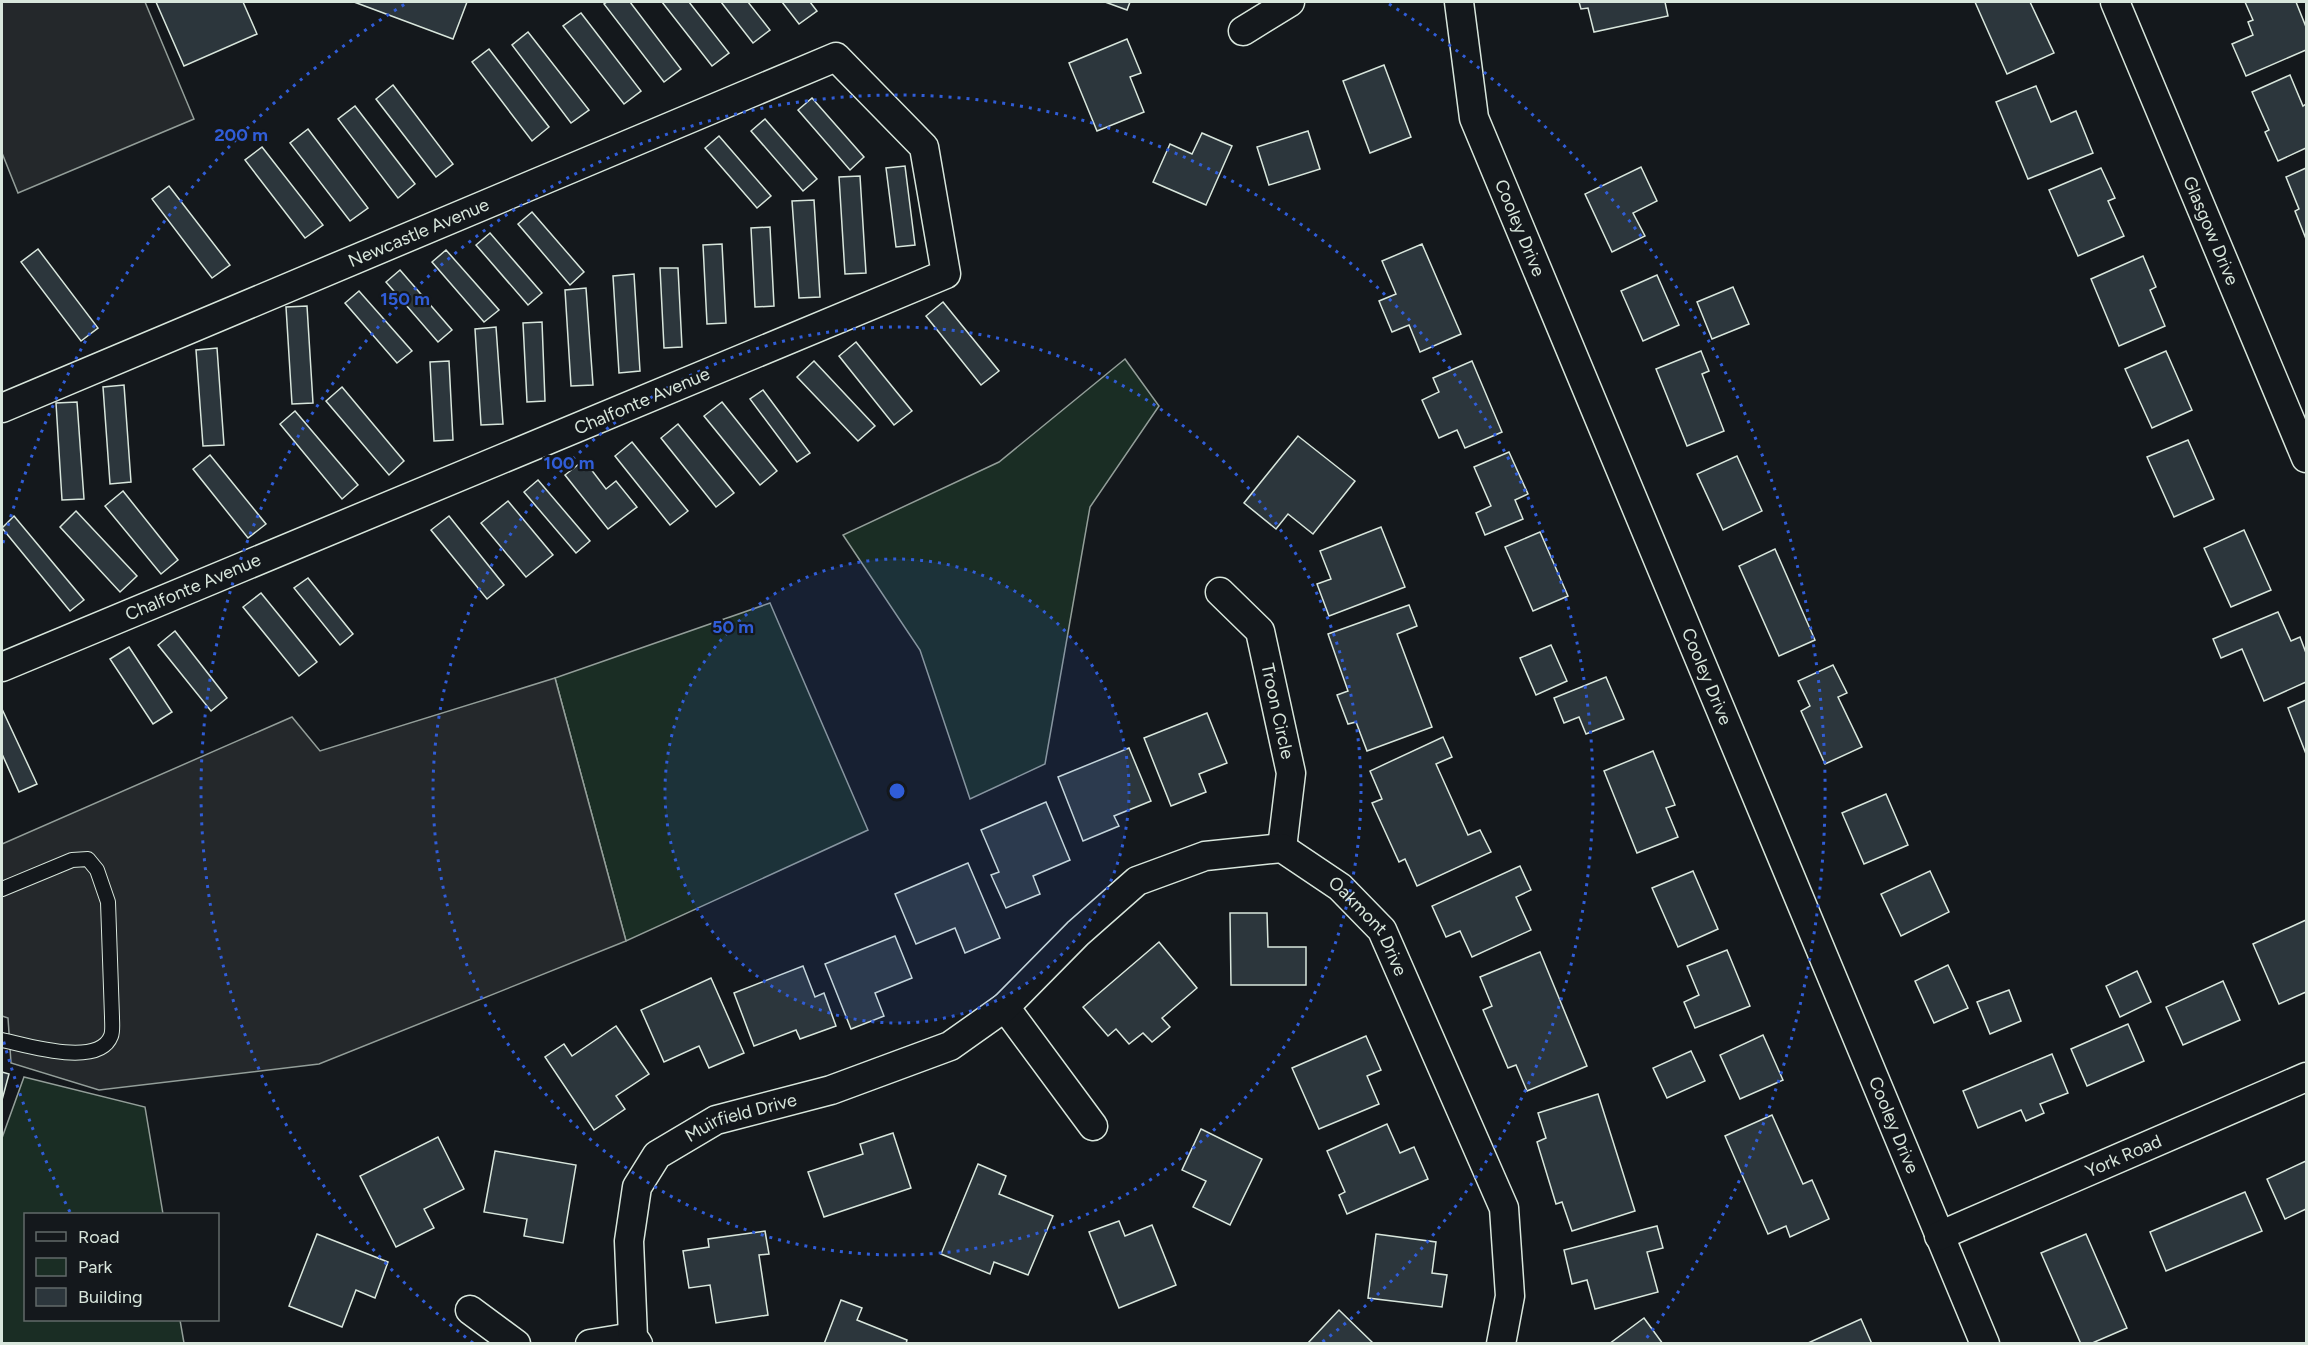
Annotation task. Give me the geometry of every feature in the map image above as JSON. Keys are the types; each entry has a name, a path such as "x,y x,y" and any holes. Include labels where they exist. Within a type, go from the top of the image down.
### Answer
{"street":[{"path":"1243,31 1290,2"},
{"name":"Cooley Drive","path":"1459,2 1474,118 1984,1344"},
{"name":"Glasgow Drive","path":"2115,2 2307,458"},
{"name":"Newcastle Avenue","path":"2,408 836,57"},
{"name":"Chalfonte Avenue","path":"2,667 946,274 924,147 836,57"},
{"name":"Troon Circle","path":"1220,592 1260,631 1291,773 1282,848"},
{"path":"1093,1126 1005,1007 1078,933 1137,881 1205,856 1282,848"},
{"name":"Oakmont Drive","path":"1282,848 1340,887 1382,930 1387,941 1503,1208 1510,1296 1501,1344"},
{"name":"Muirfield Drive","path":"635,1340 629,1241 637,1187 657,1155 716,1120 831,1090 950,1046 1005,1007"},
{"name":"York Road","path":"1939,1236 2307,1077"},
{"path":"470,1310 516,1344"},
{"path":"590,1344 635,1340"}],"lane":[{"path":"2,889 72,860 88,859 97,870 108,902 112,1017 112,1035 104,1046 88,1052 61,1052 2,1040"}],"green space":[{"path":"1125,359 1159,406 1090,507 1045,764 970,799 920,650 843,535 999,462"},
{"path":"770,603 868,830 626,941 555,678"},
{"path":"24,1077 145,1107 163,1213 24,1213 24,1321 180,1321 184,1343 2,1343 2,1138"}],"shaded area":[{"path":"2,2 145,2 194,119 18,193 2,153"},
{"path":"555,678 626,941 319,1064 99,1090 11,1063 8,1018 2,1016 2,844 292,717 320,751"}],"building":[{"path":"156,2 243,2 257,34 184,66"},
{"path":"354,2 467,2 453,39"},
{"path":"630,2 681,69 664,82 604,4"},
{"path":"662,2 689,2 729,53 712,66"},
{"path":"721,2 748,2 770,30 753,43"},
{"path":"782,2 810,2 817,11 799,24"},
{"path":"1105,2 1130,2 1127,10"},
{"path":"1579,2 1665,2 1668,16 1594,32 1588,8 1581,9"},
{"path":"1975,2 2030,2 2054,53 2007,74"},
{"path":"2245,2 2296,2 2306,27 2306,50 2246,76 2232,44 2253,35 2248,22 2253,20"},
{"path":"581,13 641,91 624,104 563,26"},
{"path":"528,32 589,110 571,123 512,45"},
{"path":"1127,39 1141,73 1130,77 1144,112 1097,131 1069,63"},
{"path":"489,49 549,127 532,141 472,62"},
{"path":"1384,65 1411,137 1370,153 1343,81"},
{"path":"2290,75 2303,106 2306,104 2306,148 2278,161 2265,132 2269,130 2252,92"},
{"path":"393,85 453,164 436,177 376,99"},
{"path":"2036,86 2051,122 2076,111 2093,153 2028,179 1996,102"},
{"path":"812,98 864,157 850,170 798,110"},
{"path":"355,106 415,184 398,198 338,119"},
{"path":"765,119 817,179 803,191 751,131"},
{"path":"308,129 368,208 350,221 290,143"},
{"path":"1308,131 1320,169 1269,185 1257,147"},
{"path":"1202,133 1232,146 1206,205 1153,182 1170,144 1192,154"},
{"path":"719,136 771,196 757,208 705,148"},
{"path":"262,147 323,225 305,238 245,160"},
{"path":"905,166 915,245 896,247 886,168"},
{"path":"1641,167 1657,201 1633,213 1645,236 1612,252 1585,194"},
{"path":"2101,168 2115,198 2108,201 2124,236 2078,256 2049,190"},
{"path":"2306,168 2306,239 2295,211 2299,209 2286,177"},
{"path":"860,176 866,273 845,274 839,177"},
{"path":"169,186 230,265 212,278 152,199"},
{"path":"814,200 820,297 799,298 792,201"},
{"path":"532,212 584,272 570,285 518,224"},
{"path":"770,227 774,306 755,307 751,228"},
{"path":"490,233 542,293 528,305 476,245"},
{"path":"722,244 726,323 707,324 703,245"},
{"path":"1422,244 1461,334 1420,352 1409,325 1392,332 1379,301 1396,294 1382,261"},
{"path":"38,249 98,328 81,341 21,262"},
{"path":"446,250 499,310 484,322 432,262"},
{"path":"2143,256 2156,287 2150,290 2165,326 2119,346 2091,279"},
{"path":"660,268 678,268 682,347 664,348"},
{"path":"400,270 452,330 438,342 386,282"},
{"path":"634,274 640,371 619,373 613,276"},
{"path":"1657,275 1679,325 1643,341 1621,291"},
{"path":"1733,287 1749,324 1712,339 1697,302"},
{"path":"586,288 593,385 571,386 565,290"},
{"path":"359,291 412,351 397,363 345,303"},
{"path":"943,302 999,371 981,385 926,316"},
{"path":"307,306 313,403 292,404 286,307"},
{"path":"542,322 545,401 527,402 523,323"},
{"path":"496,327 503,424 481,425 475,329"},
{"path":"856,342 912,411 894,425 839,356"},
{"path":"217,348 224,445 203,446 196,350"},
{"path":"1701,351 1709,371 1702,374 1724,431 1687,446 1656,369"},
{"path":"2166,351 2192,410 2152,428 2125,369"},
{"path":"449,361 453,440 434,441 430,362"},
{"path":"814,361 875,426 858,441 797,377"},
{"path":"1472,361 1502,432 1465,448 1457,430 1439,438 1422,400 1439,392 1433,378"},
{"path":"124,385 131,482 110,484 103,387"},
{"path":"342,387 404,461 389,475 326,401"},
{"path":"763,390 810,453 797,462 750,399"},
{"path":"77,402 84,499 62,500 56,403"},
{"path":"722,402 777,471 760,485 704,416"},
{"path":"295,411 358,485 342,499 280,424"},
{"path":"678,424 734,493 716,507 661,438"},
{"path":"1298,436 1355,481 1313,534 1288,514 1276,529 1244,503"},
{"path":"2188,440 2214,499 2174,517 2147,457"},
{"path":"632,442 688,511 670,525 615,456"},
{"path":"1509,452 1528,494 1515,500 1523,519 1485,535 1476,513 1491,506 1474,467"},
{"path":"210,455 266,524 248,538 193,469"},
{"path":"1737,456 1762,511 1723,530 1697,474"},
{"path":"584,460 606,489 616,481 637,507 608,529 565,475"},
{"path":"538,480 590,541 576,553 524,492"},
{"path":"123,491 178,560 161,574 105,506"},
{"path":"508,501 553,555 526,577 481,523"},
{"path":"76,511 137,576 120,592 60,527"},
{"path":"14,516 84,600 70,611 2,528"},
{"path":"449,516 504,585 487,599 431,530"},
{"path":"1381,527 1405,587 1329,616 1317,584 1331,579 1320,551"},
{"path":"2244,530 2271,590 2231,607 2204,548"},
{"path":"1540,532 1568,596 1533,611 1505,547"},
{"path":"1775,549 1815,640 1779,656 1739,566"},
{"path":"308,578 353,634 340,645 294,588"},
{"path":"261,593 317,662 299,676 243,607"},
{"path":"1409,605 1417,626 1397,634 1432,727 1367,751 1356,722 1348,724 1337,695 1348,691 1328,634"},
{"path":"2278,612 2291,641 2300,637 2306,653 2306,682 2264,701 2242,649 2221,658 2213,639"},
{"path":"175,631 227,698 211,711 158,645"},
{"path":"1551,645 1567,681 1536,695 1520,658"},
{"path":"129,647 172,712 153,724 110,659"},
{"path":"1833,665 1847,693 1838,697 1862,747 1825,764 1801,711 1810,706 1798,681"},
{"path":"1606,677 1624,719 1586,734 1579,717 1564,723 1554,698"},
{"path":"2306,700 2306,754 2288,708"},
{"path":"2,709 37,784 19,792 2,754"},
{"path":"1207,713 1227,763 1199,774 1206,792 1171,806 1144,738"},
{"path":"1443,737 1452,757 1436,764 1468,835 1480,830 1491,852 1417,886 1405,859 1399,862 1372,803 1382,799 1370,771"},
{"path":"1129,748 1151,801 1114,816 1119,826 1083,841 1058,777"},
{"path":"1653,751 1675,805 1666,808 1678,837 1637,853 1604,771"},
{"path":"1886,794 1908,845 1864,864 1842,813"},
{"path":"1046,802 1070,860 1033,876 1040,894 1006,908 991,875 999,872 981,830"},
{"path":"968,863 1000,938 965,953 955,928 916,944 895,894"},
{"path":"1520,866 1531,890 1516,897 1531,930 1472,957 1460,931 1446,937 1432,906"},
{"path":"1693,871 1718,929 1678,947 1652,888"},
{"path":"1930,871 1949,912 1901,936 1881,894"},
{"path":"1230,913 1267,913 1268,947 1306,947 1306,985 1231,985"},
{"path":"2306,920 2306,992 2279,1004 2253,944"},
{"path":"895,936 912,978 875,993 884,1016 851,1029 825,964"},
{"path":"1159,942 1197,988 1162,1018 1170,1027 1152,1042 1143,1033 1129,1044 1116,1029 1108,1036 1083,1007"},
{"path":"1727,950 1750,1006 1695,1028 1684,1002 1699,995 1687,966"},
{"path":"1540,952 1587,1066 1527,1091 1516,1065 1508,1068 1483,1010 1492,1006 1480,977"},
{"path":"1948,965 1968,1008 1934,1023 1915,981"},
{"path":"803,966 815,997 824,993 836,1026 800,1039 796,1030 754,1046 734,993"},
{"path":"2137,971 2151,1002 2120,1017 2106,986"},
{"path":"711,978 744,1053 709,1068 699,1046 664,1062 641,1010"},
{"path":"2223,981 2240,1020 2183,1045 2166,1007"},
{"path":"2009,990 2021,1021 1990,1034 1977,1002"},
{"path":"2128,1024 2144,1061 2087,1086 2071,1049"},
{"path":"616,1026 649,1074 616,1096 625,1109 594,1130 545,1057 564,1044 572,1056"},
{"path":"1763,1035 1783,1080 1740,1099 1720,1055"},
{"path":"1366,1036 1381,1070 1367,1076 1379,1104 1319,1129 1292,1068"},
{"path":"1691,1051 1705,1081 1667,1098 1653,1068"},
{"path":"2052,1054 2068,1093 2040,1104 2044,1113 2026,1121 2021,1110 1978,1128 1963,1091"},
{"path":"2,1072 9,1074 2,1100"},
{"path":"1598,1094 1635,1211 1572,1231 1562,1202 1556,1204 1537,1142 1546,1138 1538,1113"},
{"path":"1772,1115 1803,1184 1812,1180 1829,1219 1790,1237 1786,1226 1768,1234 1725,1136"},
{"path":"1387,1124 1400,1153 1414,1147 1428,1179 1347,1214 1339,1195 1345,1192 1327,1151"},
{"path":"1201,1129 1262,1159 1230,1225 1193,1207 1206,1181 1182,1170"},
{"path":"893,1133 911,1188 824,1217 808,1172 863,1154 860,1144"},
{"path":"438,1137 464,1189 424,1209 434,1228 396,1247 360,1176"},
{"path":"495,1151 576,1165 563,1243 524,1236 527,1219 484,1212"},
{"path":"2306,1161 2306,1209 2285,1219 2267,1179"},
{"path":"978,1164 1006,1176 999,1194 1053,1216 1028,1275 994,1262 990,1274 941,1254"},
{"path":"2245,1192 2262,1231 2166,1271 2150,1232"},
{"path":"1119,1221 1125,1236 1152,1225 1176,1285 1119,1308 1089,1232"},
{"path":"1657,1226 1663,1248 1647,1252 1658,1292 1595,1309 1587,1280 1572,1284 1564,1250"},
{"path":"765,1231 769,1254 759,1255 768,1315 716,1323 710,1285 689,1288 683,1251 709,1247 708,1239"},
{"path":"317,1234 388,1262 375,1298 356,1290 342,1327 289,1306"},
{"path":"1376,1234 1436,1242 1432,1273 1447,1275 1442,1307 1368,1298"},
{"path":"2086,1234 2127,1328 2090,1344 2081,1344 2041,1253"},
{"path":"841,1300 862,1308 857,1320 907,1340 906,1344 824,1344"},
{"path":"1339,1310 1374,1344 1307,1344"},
{"path":"1644,1318 1663,1344 1609,1344"},
{"path":"1861,1319 1872,1344 1808,1344 1808,1343"}]}
